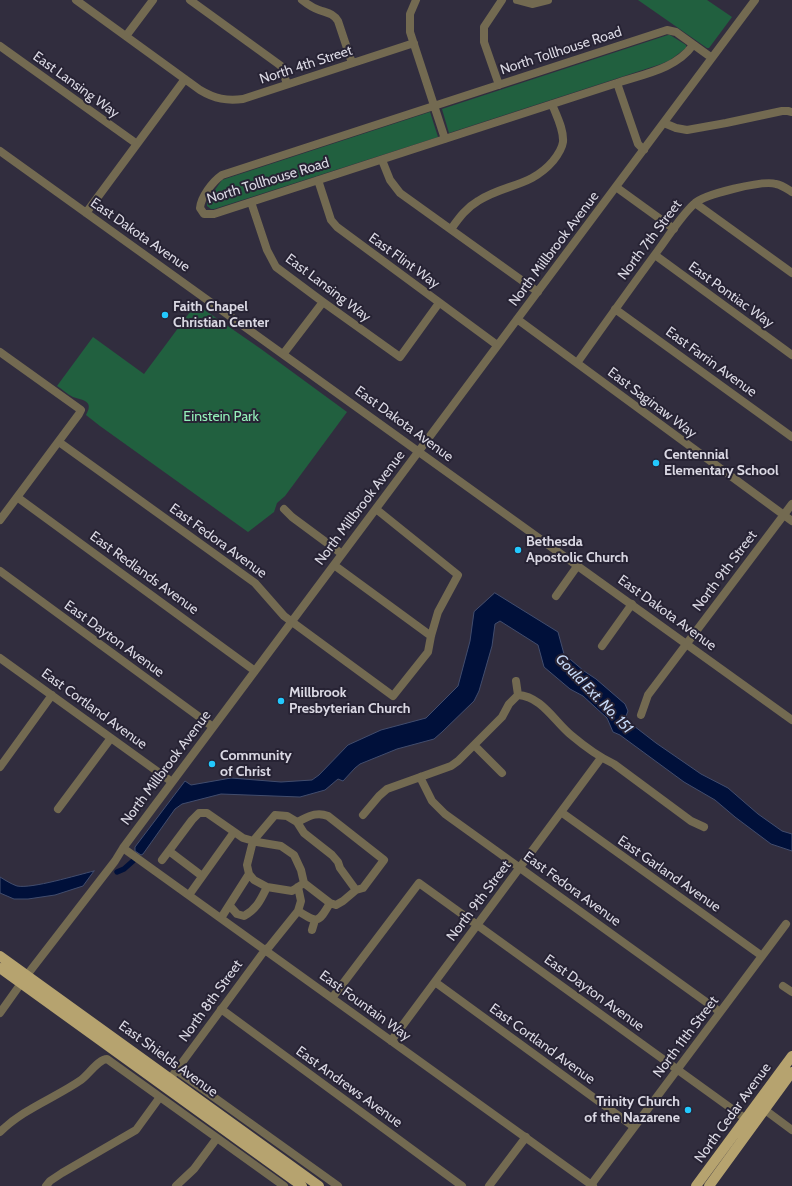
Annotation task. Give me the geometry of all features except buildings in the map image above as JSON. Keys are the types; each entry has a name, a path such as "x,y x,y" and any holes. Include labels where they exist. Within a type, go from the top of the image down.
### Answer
{"main road":[{"name":"East Shields Avenue","path":"0,956 24,979"},
{"name":"East Shields Avenue","path":"0,968 24,979 170,1078 283,1166 302,1186"},
{"name":"North Cedar Avenue","path":"761,1107 792,1056"},
{"name":"North Cedar Avenue","path":"696,1186 792,1072"},
{"name":"North Cedar Avenue","path":"708,1186 750,1121"},
{"name":"East Shields Avenue","path":"283,1166 320,1186"}],"street":[{"path":"76,0 185,79 86,213"},
{"path":"126,36 153,0"},
{"path":"190,0 277,62 281,66 287,84"},
{"path":"302,0 312,7 331,13 335,17 338,21 352,63"},
{"path":"416,0 411,10 409,20 410,32 445,138"},
{"path":"499,85 484,42 484,27 502,0"},
{"path":"517,0 532,4 548,0"},
{"name":"North Millbrook Avenue","path":"0,1013 24,979 115,861 172,782 755,0"},
{"name":"North Tollhouse Road","path":"693,45 679,60 669,66 209,215 204,214 200,208 202,200 217,178 222,175 668,30 676,32 712,58"},
{"name":"North 4th Street","path":"185,79 211,96 221,100 243,99 414,43"},
{"name":"East Lansing Way","path":"0,46 137,144"},
{"path":"617,83 638,144 644,150"},
{"path":"451,229 462,214 478,200 489,195 520,187 549,166 560,152 563,143 562,132 552,104"},
{"path":"664,122 676,128 687,130 782,111 788,110 792,112"},
{"name":"East Dakota Avenue","path":"0,151 284,353 792,720"},
{"path":"382,160 390,180 400,193 538,292"},
{"name":"East Flint Way","path":"318,180 331,220 336,227 498,345"},
{"name":"North 7th Street","path":"577,363 674,229 695,203 716,193 764,184 776,184 792,192"},
{"path":"616,187 674,229"},
{"name":"East Lansing Way","path":"251,202 267,250 276,267 400,357 439,303"},
{"path":"695,203 792,273"},
{"name":"East Pontiac Way","path":"655,255 792,355"},
{"path":"284,353 323,302"},
{"name":"East Farrin Avenue","path":"615,309 792,437"},
{"name":"East Saginaw Way","path":"517,319 792,521"},
{"path":"0,352 81,410 59,442 0,520"},
{"name":"East Fedora Avenue","path":"59,442 255,583 264,591 275,607 292,621 393,696 428,652 431,636"},
{"name":"East Redlands Avenue","path":"17,497 255,671"},
{"name":"North 9th Street","path":"640,715 648,695 792,504"},
{"path":"284,509 292,517 342,554"},
{"path":"334,565 431,636 438,612 458,575 376,509"},
{"path":"556,596 578,565"},
{"name":"East Dayton Avenue","path":"0,571 213,727"},
{"path":"602,646 632,604"},
{"name":"East Cortland Avenue","path":"0,658 172,782"},
{"path":"516,681 518,695"},
{"path":"0,767 52,695"},
{"path":"363,815 387,789 451,766 502,717 518,695 524,695 547,710 570,734 601,758 614,764 691,821 704,827"},
{"path":"58,809 111,738"},
{"path":"474,745 502,772"},
{"name":"North 9th Street","path":"391,1041 601,758"},
{"name":"East Fedora Avenue","path":"420,777 428,794 438,807 720,1012"},
{"name":"East Garland Avenue","path":"561,812 762,956"},
{"path":"162,860 192,820 199,813 206,813 243,838 281,846 294,855 301,870 301,901 298,911 312,920 318,920 330,903"},
{"path":"297,822 314,814 321,813 328,816 384,860 362,888 356,890 336,905 330,903 301,885"},
{"path":"301,885 292,891 267,887 254,880 249,874 247,865 253,841 275,815 288,816 297,822 304,833 332,854 356,890"},
{"path":"189,895 234,832"},
{"name":"East Fountain Way","path":"123,848 592,1185"},
{"path":"169,851 202,876"},
{"path":"221,918 249,874"},
{"name":"East Dayton Avenue","path":"332,998 419,883 750,1121"},
{"path":"230,906 238,914 244,916 260,902 267,887"},
{"name":"North 8th Street","path":"170,1078 265,950 298,911"},
{"path":"312,930 315,920"},
{"name":"North 11th Street","path":"592,1185 786,924"},
{"name":"East Cortland Avenue","path":"434,982 634,1127"},
{"path":"783,986 792,992"},
{"name":"East Andrews Avenue","path":"221,1009 462,1186"},
{"path":"0,1132 12,1120 83,1078 101,1060 104,1059 110,1061 284,1186"},
{"path":"170,1078 338,1186"},
{"path":"46,1186 50,1181 62,1173 136,1130 160,1097"},
{"path":"761,1107 792,1130"},
{"path":"489,1186 526,1137"},
{"path":"176,1186 194,1169 217,1138"},
{"path":"268,1186 283,1166"}],"green space":[{"path":"638,0 707,0 732,17 709,48 707,48"},
{"path":"668,35 686,45 686,48 670,60 449,133 442,109"},
{"path":"430,112 438,137 214,209 207,206 207,201 222,180"},
{"name":"Einstein Park","path":"196,304 261,349 347,412 285,496 277,503 274,512 248,532 100,426 86,415 89,406 86,402 73,397 57,386 93,337 144,374"}],"water":[{"path":"495,593 558,632 564,654 625,704 628,711 626,716 634,726 701,774 728,788 758,814 782,831 792,834 792,851 771,844 715,800 684,782 620,735 613,732 607,718 583,696 570,689 544,667 538,645 500,621 495,624 492,646 479,691 474,701 434,739 397,749 360,764 343,781 338,779 325,790 300,797 221,794 182,804 175,809 143,854 141,855 135,851 135,847 185,781 191,785 231,778 281,782 312,780 319,775 348,745 381,730 426,718 458,686 470,641 474,612"},
{"path":"94,871 83,886 55,895 28,899 14,899 0,893 0,877 17,886 24,886 43,884"}],"waterway":[{"name":"Gould Ext. No. 151","path":"117,872 124,869 133,861"}],"place":[{"name":"Faith Chapel Christian Center","path":"165,315"},
{"name":"Centennial Elementary School","path":"656,463"},
{"name":"Bethesda Apostolic Church","path":"518,550"},
{"name":"Millbrook Presbyterian Church","path":"281,701"},
{"name":"Community of Christ","path":"212,764"},
{"name":"Trinity Church of the Nazarene","path":"688,1110"}]}
